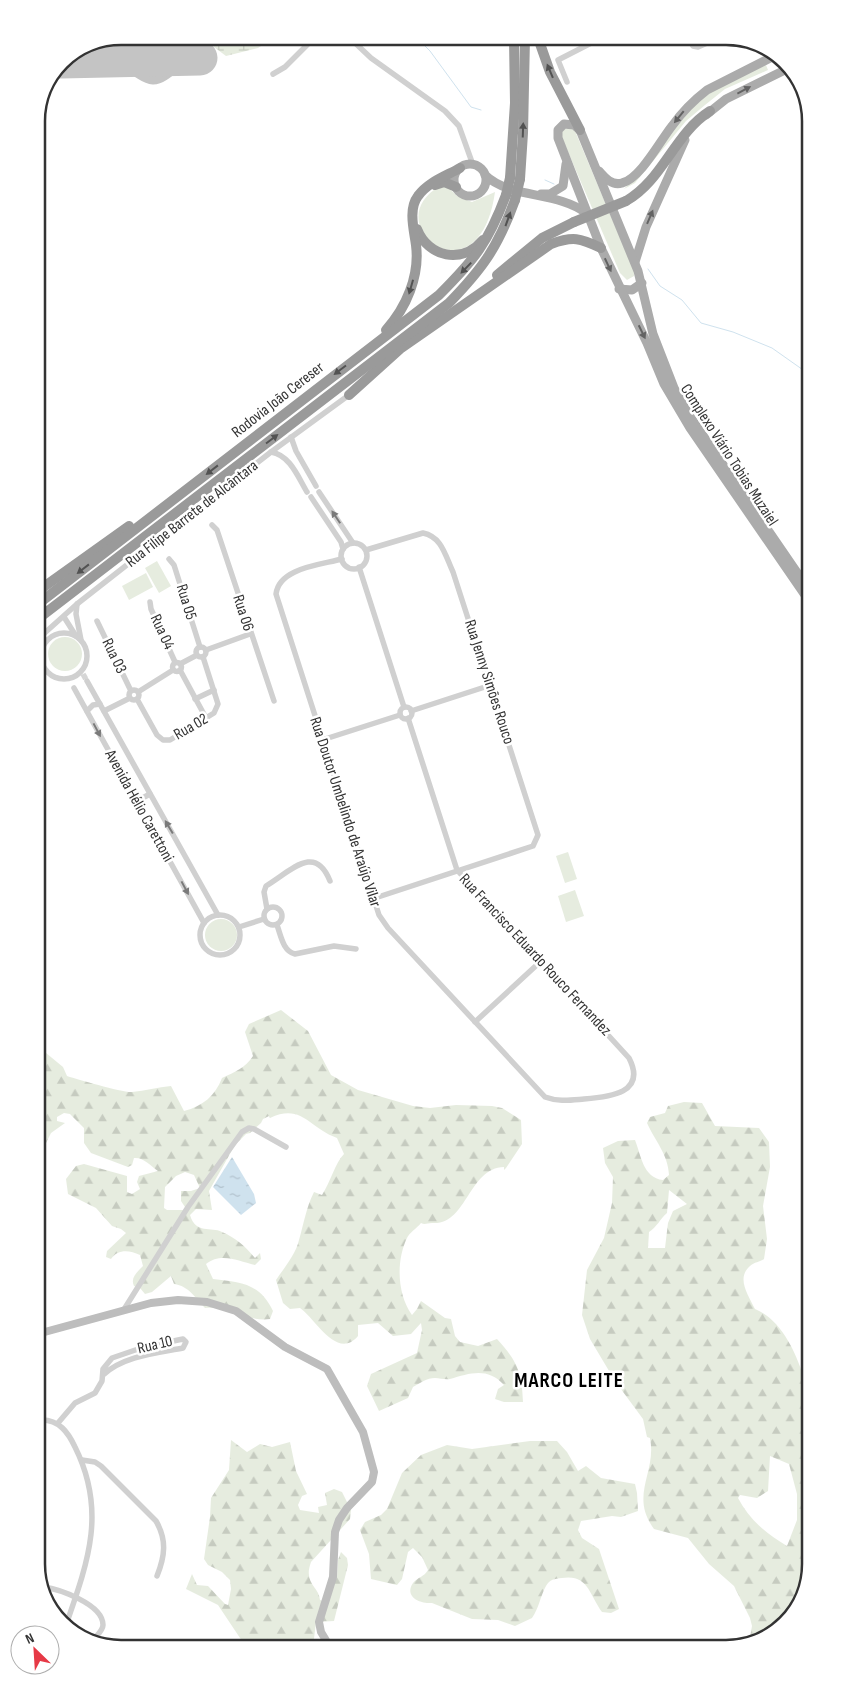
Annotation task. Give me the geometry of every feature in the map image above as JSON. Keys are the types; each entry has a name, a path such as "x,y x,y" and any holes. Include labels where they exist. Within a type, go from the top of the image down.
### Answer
{"highway":[{"path":"514,45 515,179"},
{"path":"381,355 448,303 470,282 498,244 515,179 524,45"},
{"path":"540,45 550,72 580,130"},
{"path":"381,355 452,313 518,256 542,238 574,222 626,201 646,186 687,131 710,111"},
{"path":"368,350 396,318 408,294 416,260 413,221 417,197 427,187 460,168"},
{"path":"427,187 444,182 456,187"},
{"name":"Rodovia João Cereser","path":"45,599 439,295 464,270 485,244 510,198"},
{"path":"413,221 428,247 444,255 455,256 467,252 480,243 494,226"},
{"path":"349,395 400,349 551,244 568,238 584,240 601,248"},
{"name":"Rodovia João Cereser","path":"45,613 381,355"},
{"path":"45,586 145,515 173,500"}],"main road":[{"path":"594,166 611,182 617,184 628,181 685,110 697,98 707,90 770,59"},
{"path":"635,263 646,227 682,144 710,111 726,99 783,71"},
{"name":"Complexo Viário Tobias Muzaiel","path":"580,130 569,124 558,130 558,138 619,289 679,412 802,591"},
{"path":"580,130 635,263 642,283 653,334 674,388 696,425 802,581"},
{"name":"Complexo Viário Tobias Muzaiel","path":"538,194 550,194 563,186 566,158"},
{"path":"473,165 482,169 485,174 499,185 478,194 463,195 456,187 455,177 460,168 473,165"},
{"path":"478,194 485,187 485,174"},
{"name":"Complexo Viário Tobias Muzaiel","path":"499,185 576,205 587,213"},
{"path":"619,289 632,290 642,283"}],"street":[{"path":"273,74 285,67 307,45"},
{"path":"357,45 371,58 446,111 459,126 473,165"},
{"path":"567,82 558,60 587,45"},
{"name":"Rua Filipe Barrete de Alcântara","path":"45,633 77,604 271,452 349,395"},
{"path":"271,452 280,453 286,458 343,549 342,559 348,567 359,567 366,560 366,550 361,545 353,543 324,500 296,451 291,437"},
{"path":"286,458 296,451"},
{"path":"302,484 311,478"},
{"path":"317,506 324,500"},
{"name":"Rua 06","path":"212,524 217,530 250,634 274,701"},
{"name":"Rua Jenny Simões Rouco","path":"366,550 416,534 430,534 440,544 452,572 538,835 533,846 457,870"},
{"path":"343,549 353,543"},
{"name":"Rua 05","path":"169,559 174,565 200,647"},
{"name":"Rua Doutor Umbelindo de Araújo Vilar","path":"342,559 289,574 278,583 276,594 372,899 379,915 388,928 540,1093"},
{"path":"359,567 404,707 411,710 490,685"},
{"path":"45,582 54,579"},
{"name":"Rua 04","path":"150,602 151,609 177,666 206,718"},
{"path":"45,666 51,675 71,683 82,673 87,653 81,640 76,614 77,604"},
{"path":"64,617 76,636 81,640"},
{"name":"Rua 03","path":"97,621 131,691"},
{"path":"45,643 56,634 76,636"},
{"path":"130,698 131,691 138,692 177,666 200,656 206,650 250,634"},
{"path":"195,698 214,690 196,650 200,647 206,650"},
{"name":"Avenida Hélio Carettoni","path":"87,681 218,915"},
{"name":"Avenida Hélio Carettoni","path":"71,683 204,924 200,936 201,942 209,952 221,955 233,950 237,946 240,940 239,927"},
{"path":"80,697 92,690"},
{"name":"Rua 02","path":"137,699 157,735 162,740 170,740 217,709 214,690"},
{"path":"104,711 130,698 137,699 138,692"},
{"path":"88,711 92,705 100,704"},
{"path":"400,715 400,710 404,707"},
{"path":"400,715 403,718 408,718 411,715 411,710"},
{"path":"322,740 400,715"},
{"name":"Rua Francisco Eduardo Rouco Fernandez","path":"408,718 457,870 624,1052 634,1072 630,1086 622,1092 604,1098 551,1100 540,1093"},
{"path":"137,801 150,794"},
{"path":"277,925 268,924 264,920 264,914 267,909 264,892 266,886 306,862 314,860 321,864 330,882"},
{"path":"372,899 457,870"},
{"path":"267,909 276,908 280,911 282,920 277,925"},
{"path":"204,924 218,915 230,918 239,927 264,920"},
{"path":"277,925 285,947 290,953 295,954 334,946 356,948"},
{"path":"474,1022 540,962"},
{"path":"123,1311 188,1207 242,1132 254,1129 286,1147"},
{"path":"45,1332 151,1303 172,1301 207,1302 236,1311 285,1347 332,1374 363,1432 374,1472 372,1482 347,1508 339,1520 335,1532 333,1577 319,1622 320,1632 326,1640"},
{"name":"Rua 10","path":"58,1423 75,1403 95,1393 100,1387 103,1369 112,1358 126,1352 167,1341 183,1339 186,1342 183,1348 169,1349 115,1365 103,1375"},
{"path":"112,1358 115,1365"},
{"path":"45,1421 58,1423 70,1435 82,1460 93,1501 93,1525 87,1562 68,1618"},
{"path":"82,1460 95,1462 101,1466 156,1521 161,1530 165,1547 157,1576"},
{"path":"50,1589 76,1596 98,1614 103,1623 96,1636"}],"green space":[{"path":"211,45 263,45 258,48 226,56"},
{"path":"766,65 768,70 725,89 686,121 635,183 624,189 645,166 675,125 696,102 721,85"},
{"path":"569,127 575,131 634,271 634,276 627,280 620,273 562,138 562,131"},
{"path":"440,186 448,187 457,196 472,202 495,192 485,226 470,244 453,250 437,246 424,235 418,219 423,202"},
{"path":"157,561 171,586 159,593 145,568"},
{"path":"146,573 153,587 129,600 122,586"},
{"path":"65,637 77,642 82,654 77,666 65,671 53,666 48,654 53,642"},
{"path":"568,852 577,879 565,883 556,856"},
{"path":"575,890 584,916 566,922 558,896"},
{"path":"221,919 227,920 232,924 236,929 236,941 232,946 227,950 221,951 215,950 210,946 206,941 205,935 206,929 210,924 215,920"},
{"path":"281,1010 308,1031 331,1075 358,1090 413,1106 430,1108 456,1105 492,1106 502,1108 521,1120 522,1144 506,1168 504,1170 504,1167 492,1170 482,1177 453,1216 444,1221 421,1223 408,1236 401,1257 400,1277 403,1297 412,1315 421,1301 445,1318 451,1319 455,1336 460,1342 478,1346 497,1339 514,1361 520,1375 523,1402 504,1402 495,1399 498,1389 504,1385 492,1376 478,1373 450,1379 432,1378 426,1380 413,1387 408,1398 379,1411 367,1386 371,1374 417,1353 422,1330 421,1323 411,1334 393,1336 378,1323 358,1325 358,1336 350,1342 342,1344 334,1341 327,1335 300,1308 290,1309 283,1303 276,1280 295,1250 314,1192 322,1195 338,1162 344,1154 337,1138 327,1134 298,1115 290,1113 270,1118 269,1116 263,1119 250,1133 246,1134 235,1145 209,1191 212,1210 196,1209 190,1215 200,1228 218,1230 232,1237 255,1258 260,1253 261,1259 255,1265 224,1258 212,1260 206,1264 213,1279 240,1283 255,1289 262,1295 273,1311 270,1319 253,1318 222,1309 205,1308 188,1290 174,1284 171,1276 152,1292 145,1294 140,1288 134,1286 133,1283 135,1275 143,1266 140,1255 124,1251 117,1253 111,1259 106,1257 107,1251 126,1233 112,1226 96,1208 68,1194 66,1179 76,1166 84,1164 127,1176 127,1192 132,1194 140,1189 137,1182 139,1176 158,1171 140,1159 134,1158 132,1165 128,1167 91,1153 84,1143 84,1128 70,1114 64,1113 57,1117 57,1121 65,1123 51,1133 45,1145 45,1052 63,1067 67,1076 80,1080 127,1092 171,1086 184,1111 203,1103 216,1090 222,1078 247,1064 253,1056 245,1032 249,1024","holes":["185,1172 194,1175 200,1188 191,1191 181,1191 181,1201 187,1210 167,1210 164,1208 165,1187 176,1176"]},
{"path":"684,1102 702,1103 715,1126 759,1128 769,1142 770,1167 763,1206 767,1239 764,1259 750,1266 744,1276 744,1281 755,1309 772,1320 785,1336 802,1372 802,1564 799,1584 789,1606 776,1621 750,1636 752,1626 750,1618 734,1586 709,1564 688,1538 654,1529 647,1517 644,1494 650,1462 650,1438 647,1437 643,1419 615,1381 590,1339 582,1315 587,1270 604,1238 612,1203 613,1177 605,1163 603,1148 618,1141 635,1140 647,1170 651,1175 663,1180 669,1175 668,1167 661,1148 647,1123 650,1117 665,1113 668,1106","holes":["669,1190 687,1204 673,1211 668,1223 665,1248 648,1248 649,1232 667,1213","770,1456 789,1464 797,1494 797,1520 787,1546 759,1525 747,1513 738,1498 740,1495 757,1498 768,1491"]},
{"path":"231,1440 247,1452 260,1444 272,1447 290,1442 296,1471 307,1494 302,1496 298,1505 300,1510 319,1513 318,1507 327,1505 325,1493 334,1489 342,1492 351,1510 350,1519 311,1562 309,1569 310,1580 320,1600 323,1601 337,1577 338,1560 341,1552 347,1558 348,1565 334,1621 316,1622 314,1640 242,1640 218,1605 186,1589 192,1574 197,1585 208,1586 228,1605 231,1589 230,1580 222,1572 208,1565 204,1559 211,1498 229,1470"},
{"path":"530,1441 557,1441 567,1452 578,1471 586,1466 601,1478 635,1484 638,1511 621,1517 612,1516 581,1521 578,1530 582,1538 599,1549 619,1609 611,1613 602,1612 583,1582 577,1579 562,1578 549,1582 532,1618 515,1626 498,1620 472,1619 432,1603 419,1601 412,1596 410,1593 413,1583 428,1570 422,1557 413,1548 408,1552 402,1579 397,1585 371,1579 369,1554 360,1530 365,1522 381,1515 387,1509 402,1473 421,1455 447,1445 472,1449"}],"water":[{"path":"232,1157 254,1194 256,1203 241,1215 213,1187"}],"waterway":[{"path":"424,45 471,107 481,110"},
{"path":"545,180 554,184"},
{"path":"648,269 660,286 682,300 701,323 733,332 772,348 802,369"}],"taxiway":[{"path":"125,60 143,74 154,77 160,76 183,58"}],"runway":[{"path":"75,61 200,58"}],"tunnel":[{"path":"83,674 87,681"}],"district":[{"name":"MARCO LEITE","path":"569,1380"}]}
